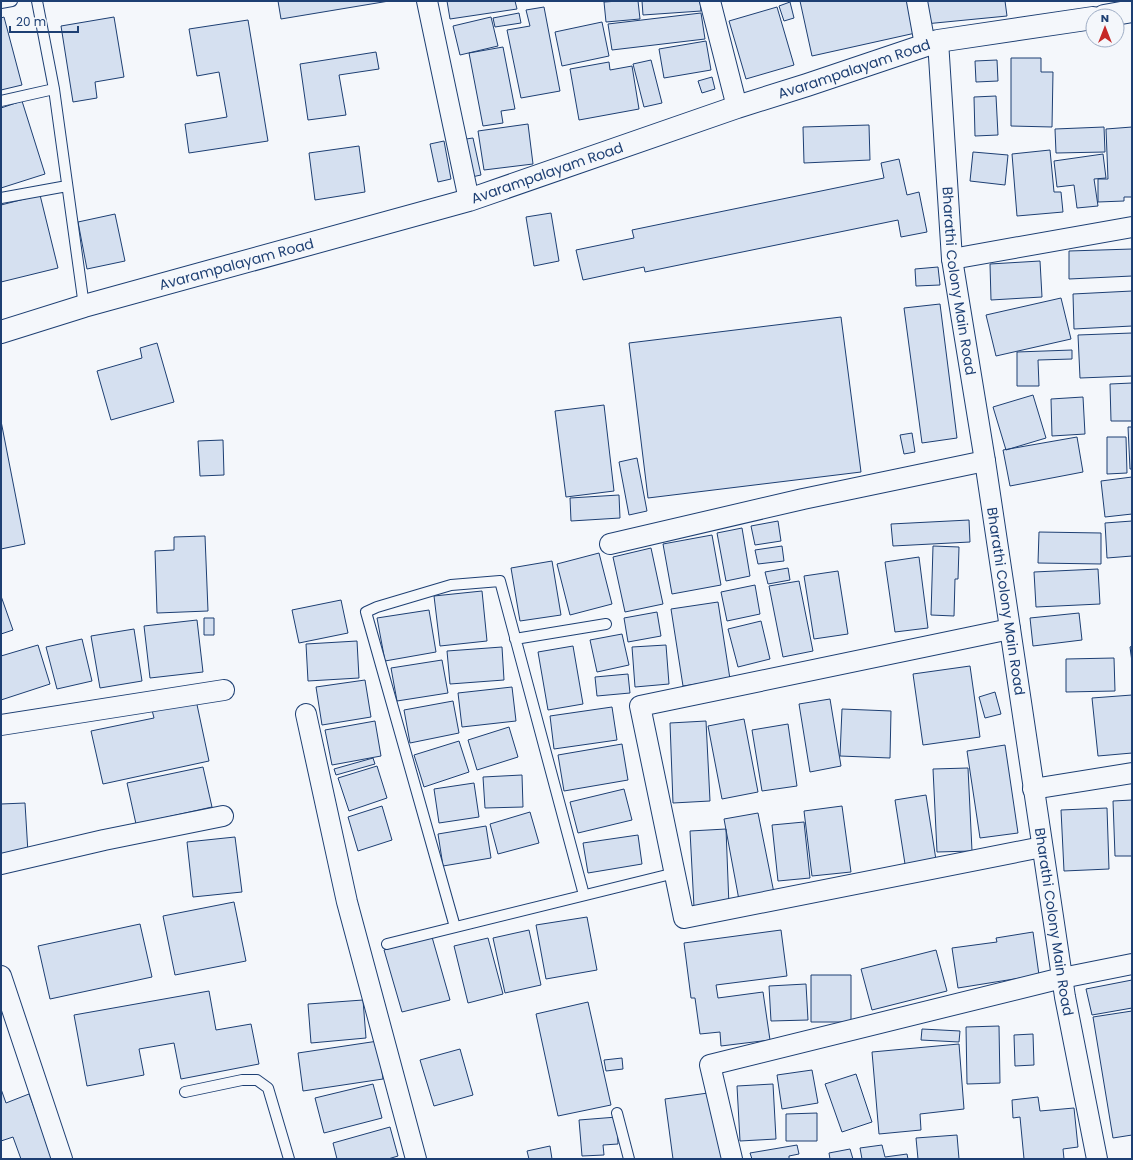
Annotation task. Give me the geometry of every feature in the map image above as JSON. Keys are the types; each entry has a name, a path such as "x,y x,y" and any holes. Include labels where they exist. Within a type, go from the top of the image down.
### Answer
{"street":[{"path":"427,1 469,200"},
{"path":"710,1 737,107"},
{"name":"Bharathi Colony Main Road","path":"917,1 931,43 952,259 985,461 1062,978 1097,1159"},
{"name":"Avarampalayam Road","path":"1,332 84,306 469,200 737,107 931,43 1085,19"},
{"path":"952,259 1132,226"},
{"path":"610,544 803,499 985,461"},
{"path":"1010,629 640,706 684,918 1042,847"},
{"path":"1,725 224,690"},
{"path":"306,714 347,902 416,1159"},
{"path":"1034,789 1132,773"},
{"path":"1,864 104,840 222,816"},
{"path":"732,1159 710,1065 1062,978 1132,964"},
{"path":"1,976 5,1002 62,1159"}],"lane":[{"path":"1,3 12,1"},
{"path":"38,1 54,89 84,306"},
{"path":"1,101 54,89"},
{"path":"1,198 67,186"},
{"path":"455,927 366,612 377,607 452,585 500,581 584,895"},
{"path":"515,639 606,624"},
{"path":"387,944 675,873"},
{"path":"185,1092 242,1080 257,1080 268,1088 289,1159"},
{"path":"617,1113 629,1159"}],"building":[{"path":"278,1 389,1 281,19"},
{"path":"447,1 515,1 517,9 450,19"},
{"path":"638,1 640,19 606,22 604,2"},
{"path":"642,1 700,1 701,11 643,15"},
{"path":"800,1 913,1 920,32 812,56"},
{"path":"922,1 1005,1 1007,16 925,24"},
{"path":"790,2 794,18 784,21 779,6"},
{"path":"544,7 560,91 521,98 507,30 530,26 526,10"},
{"path":"777,7 794,65 746,79 729,21"},
{"path":"519,13 521,23 495,27 493,18"},
{"path":"701,13 705,39 612,50 608,24"},
{"path":"4,17 22,85 1,90 1,18"},
{"path":"114,17 124,77 95,82 97,98 73,102 61,26"},
{"path":"491,17 498,46 460,55 453,26"},
{"path":"248,20 268,141 189,153 185,124 227,117 219,72 197,76 189,29"},
{"path":"602,22 609,56 562,66 555,32"},
{"path":"706,41 711,70 664,78 659,49"},
{"path":"503,47 515,109 501,111 503,123 483,126 469,53"},
{"path":"376,52 379,69 339,75 346,115 308,120 300,64"},
{"path":"1011,58 1041,58 1041,72 1053,72 1052,127 1011,126"},
{"path":"651,60 662,103 644,107 633,64"},
{"path":"997,60 998,81 976,82 975,61"},
{"path":"609,62 610,70 632,66 639,109 579,120 570,69"},
{"path":"712,77 715,89 702,93 698,81"},
{"path":"996,96 998,135 975,136 974,97"},
{"path":"22,101 45,174 1,188 1,108"},
{"path":"528,124 533,164 484,170 478,131"},
{"path":"869,125 870,160 804,163 803,127"},
{"path":"1104,127 1105,152 1056,153 1055,129"},
{"path":"1132,127 1132,197 1124,197 1124,201 1098,202 1098,179 1108,179 1106,129"},
{"path":"473,138 481,175 467,178 459,140"},
{"path":"444,141 451,179 438,182 430,144"},
{"path":"359,146 365,192 315,200 309,153"},
{"path":"1050,150 1054,192 1061,192 1063,212 1017,216 1012,154"},
{"path":"973,152 1008,155 1005,185 970,181"},
{"path":"1103,154 1106,178 1094,179 1098,206 1077,208 1074,185 1057,187 1054,161"},
{"path":"899,159 907,195 919,192 927,232 901,237 898,220 645,272 644,267 583,280 576,250 634,238 632,230 884,178 881,163"},
{"path":"40,195 58,268 1,282 1,205"},
{"path":"551,213 559,261 534,266 526,217"},
{"path":"115,214 125,261 87,269 78,222"},
{"path":"1132,249 1132,276 1069,279 1069,251"},
{"path":"1040,261 1042,297 991,300 990,264"},
{"path":"938,267 940,285 916,286 915,269"},
{"path":"1132,291 1132,326 1074,329 1073,294"},
{"path":"1061,298 1071,339 996,356 986,315"},
{"path":"940,304 957,438 922,443 904,308"},
{"path":"841,317 861,472 648,498 629,343"},
{"path":"1132,333 1132,376 1080,378 1078,335"},
{"path":"157,343 174,402 111,420 97,371 142,358 140,348"},
{"path":"1072,350 1072,359 1038,360 1039,386 1017,386 1017,352"},
{"path":"1132,383 1132,421 1111,421 1110,384"},
{"path":"1033,395 1046,438 1006,450 993,407"},
{"path":"1083,397 1085,434 1052,436 1051,399"},
{"path":"604,405 614,491 566,497 555,411"},
{"path":"1,421 25,544 1,549"},
{"path":"1128,427 1132,427 1132,469 1130,469"},
{"path":"912,433 915,452 904,454 900,435"},
{"path":"1077,437 1083,472 1010,486 1003,450"},
{"path":"1107,437 1126,437 1127,473 1107,474"},
{"path":"223,440 224,475 200,476 198,441"},
{"path":"637,458 647,511 629,515 619,462"},
{"path":"1132,477 1132,514 1105,517 1101,481"},
{"path":"619,495 620,518 571,521 570,498"},
{"path":"969,520 970,542 893,546 891,524"},
{"path":"778,521 781,541 755,545 751,526"},
{"path":"1132,521 1132,556 1107,558 1105,523"},
{"path":"742,528 750,576 726,581 717,533"},
{"path":"1039,532 1101,533 1101,564 1038,563"},
{"path":"712,535 721,585 672,594 663,544"},
{"path":"205,536 208,611 157,613 155,551 174,550 174,537"},
{"path":"782,546 784,561 758,564 755,550"},
{"path":"933,546 959,547 958,579 955,579 954,616 931,615"},
{"path":"651,548 663,604 625,612 613,557"},
{"path":"599,553 612,604 570,615 557,564"},
{"path":"919,557 928,628 895,632 885,562"},
{"path":"552,561 561,615 520,621 511,568"},
{"path":"788,568 790,580 768,584 765,572"},
{"path":"1098,569 1100,604 1036,607 1034,572"},
{"path":"838,571 848,634 814,639 804,576"},
{"path":"799,581 813,651 783,657 769,586"},
{"path":"755,585 760,614 727,621 721,592"},
{"path":"482,591 487,641 440,646 434,596"},
{"path":"1,596 13,630 1,634"},
{"path":"341,600 348,633 299,643 292,610"},
{"path":"718,602 730,679 683,686 671,609"},
{"path":"429,610 436,652 385,661 377,618"},
{"path":"657,612 661,636 628,642 624,618"},
{"path":"1079,613 1082,640 1033,646 1030,618"},
{"path":"204,618 214,618 214,635 204,635"},
{"path":"197,620 203,672 150,678 144,626"},
{"path":"761,621 770,659 738,667 728,629"},
{"path":"134,629 142,681 100,688 91,636"},
{"path":"622,634 629,665 597,672 590,640"},
{"path":"82,639 92,681 57,689 46,647"},
{"path":"357,641 359,678 308,681 306,644"},
{"path":"38,645 50,684 1,700 1,656"},
{"path":"666,645 669,684 635,687 632,647"},
{"path":"573,646 583,704 548,710 538,652"},
{"path":"1132,646 1132,662 1130,647"},
{"path":"502,647 504,680 450,684 447,651"},
{"path":"1114,658 1115,691 1066,692 1066,659"},
{"path":"442,660 448,693 397,701 391,668"},
{"path":"970,666 980,737 923,745 913,674"},
{"path":"628,674 630,693 597,696 595,677"},
{"path":"365,680 371,717 322,725 316,687"},
{"path":"512,687 516,721 462,727 458,693"},
{"path":"995,692 1001,714 985,718 979,697"},
{"path":"1132,695 1132,753 1098,756 1092,698"},
{"path":"830,699 841,766 810,772 799,704"},
{"path":"196,700 209,761 103,784 91,731 154,718 152,710"},
{"path":"453,701 459,733 410,743 404,710"},
{"path":"612,707 617,740 554,749 550,716"},
{"path":"842,709 891,711 890,758 840,756"},
{"path":"744,719 758,792 722,799 708,726"},
{"path":"375,721 381,756 332,765 325,730"},
{"path":"706,721 710,801 673,803 670,723"},
{"path":"788,724 797,786 762,791 752,730"},
{"path":"509,727 518,757 477,770 468,740"},
{"path":"459,741 469,772 424,787 414,755"},
{"path":"622,744 628,780 564,791 558,755"},
{"path":"1005,745 1018,833 980,838 967,751"},
{"path":"373,758 375,764 336,775 334,769"},
{"path":"377,766 387,798 349,811 338,778"},
{"path":"203,767 212,807 136,824 127,783"},
{"path":"968,768 972,851 937,852 933,769"},
{"path":"522,775 523,807 485,808 483,777"},
{"path":"474,783 479,817 439,823 434,789"},
{"path":"624,789 632,820 578,833 570,802"},
{"path":"926,795 936,860 905,864 895,800"},
{"path":"1132,800 1132,856 1115,856 1113,801"},
{"path":"25,803 28,853 1,854 1,804"},
{"path":"382,806 392,840 358,851 348,817"},
{"path":"842,806 851,872 812,876 804,811"},
{"path":"1107,808 1109,869 1064,871 1061,810"},
{"path":"530,812 539,843 498,854 490,824"},
{"path":"758,813 774,893 739,900 724,819"},
{"path":"804,822 810,878 778,881 772,825"},
{"path":"486,826 491,858 443,866 438,834"},
{"path":"726,829 729,906 694,907 690,831"},
{"path":"638,835 642,864 588,873 583,843"},
{"path":"235,837 242,892 193,897 187,842"},
{"path":"234,902 246,961 175,975 163,916"},
{"path":"587,917 597,970 546,979 536,925"},
{"path":"140,924 152,977 50,999 38,946"},
{"path":"529,930 541,985 505,993 493,938"},
{"path":"781,930 787,976 716,985 718,998 763,992 770,1040 721,1046 720,1032 700,1034 695,998 691,998 684,943"},
{"path":"1033,932 1039,975 958,988 952,948 997,942 996,938"},
{"path":"432,937 450,1000 402,1012 384,950"},
{"path":"488,938 503,994 468,1003 454,946"},
{"path":"936,950 947,991 872,1010 861,969"},
{"path":"811,975 851,975 851,1022 811,1022"},
{"path":"1132,980 1132,1008 1092,1015 1086,989"},
{"path":"806,984 808,1020 771,1021 769,986"},
{"path":"209,991 216,1030 251,1024 259,1064 181,1079 174,1043 139,1049 144,1075 87,1086 74,1015"},
{"path":"363,1000 366,1038 311,1043 308,1004"},
{"path":"588,1002 611,1105 558,1116 536,1014"},
{"path":"1132,1011 1132,1135 1113,1138 1093,1017"},
{"path":"999,1026 1000,1083 967,1084 966,1027"},
{"path":"922,1029 960,1031 959,1042 921,1040"},
{"path":"1033,1034 1034,1065 1015,1066 1014,1035"},
{"path":"378,1041 383,1079 303,1091 298,1053"},
{"path":"959,1044 964,1109 920,1114 921,1130 879,1134 872,1052"},
{"path":"460,1049 473,1095 434,1106 420,1060"},
{"path":"622,1058 623,1069 606,1071 604,1060"},
{"path":"812,1070 818,1103 782,1109 777,1075"},
{"path":"856,1074 872,1122 842,1132 825,1084"},
{"path":"373,1084 382,1118 324,1133 315,1098"},
{"path":"773,1084 776,1139 740,1141 737,1086"},
{"path":"1,1089 6,1103 29,1094 53,1159 21,1159 13,1137 1,1141"},
{"path":"715,1092 724,1159 673,1159 665,1099"},
{"path":"1038,1097 1040,1111 1074,1108 1078,1147 1063,1149 1064,1159 1024,1159 1020,1117 1013,1118 1012,1100"},
{"path":"817,1113 817,1141 786,1141 786,1114"},
{"path":"617,1117 618,1144 603,1145 604,1155 582,1156 579,1120"},
{"path":"390,1127 398,1156 388,1159 337,1159 333,1143"},
{"path":"957,1135 959,1159 918,1159 916,1138"},
{"path":"797,1145 799,1154 789,1156 789,1159 752,1159 750,1153"},
{"path":"882,1145 885,1157 907,1154 908,1159 862,1159 860,1148"},
{"path":"550,1146 552,1159 529,1159 527,1151"},
{"path":"850,1149 853,1159 830,1159 829,1153"}]}
